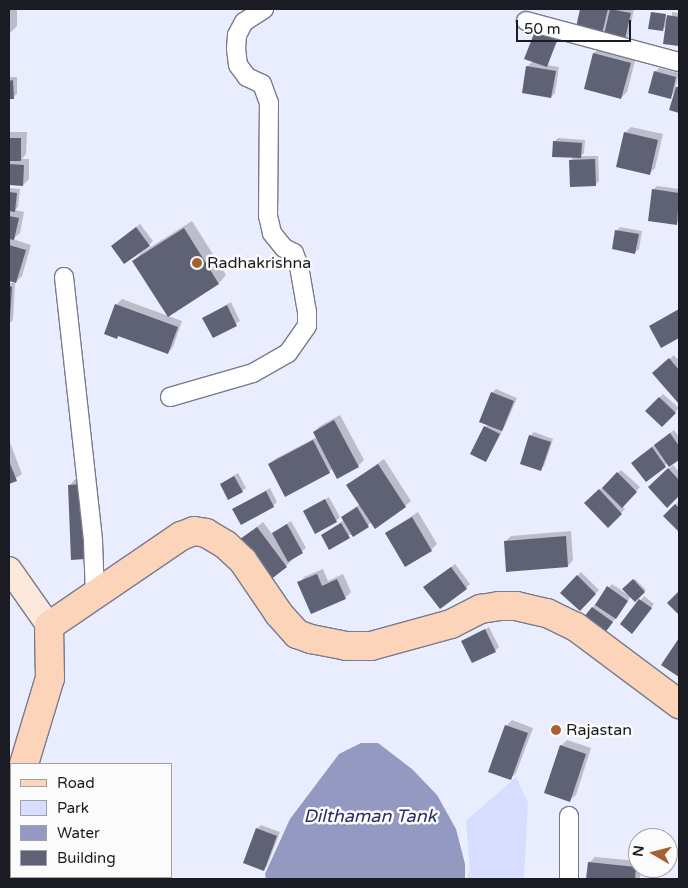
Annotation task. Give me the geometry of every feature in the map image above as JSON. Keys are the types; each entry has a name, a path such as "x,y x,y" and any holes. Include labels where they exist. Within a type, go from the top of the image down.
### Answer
{"main road":[{"path":"50,626 181,536 200,531 226,545 243,561 279,614 297,634 311,640 346,646 371,646 451,624 481,609 516,606 547,613 576,626 679,704"},
{"path":"9,569 50,626 50,678 24,763"}],"street":[{"path":"170,396 253,373 288,353 307,326 307,312 299,266 294,253 284,248 272,233 268,216 269,103 262,84 247,78 238,65 236,49 238,36 244,22 264,9"},
{"path":"526,21 679,62"},
{"path":"64,277 93,541 94,595"},
{"path":"569,816 569,879"}],"green space":[{"path":"516,777 528,802 524,879 467,879 470,869 466,821"}],"water":[{"name":"Dilthaman Tank","path":"361,743 378,743 412,769 437,795 456,829 465,864 465,879 266,879 265,874 290,819 339,754"}],"building":[{"path":"580,9 608,9 601,38 575,32"},
{"path":"610,9 631,13 624,43 603,39"},
{"path":"651,12 666,14 663,31 648,29"},
{"path":"667,15 679,17 679,46 663,44"},
{"path":"535,31 557,40 547,67 524,59"},
{"path":"593,53 631,63 621,99 584,89"},
{"path":"526,66 556,71 551,98 522,93"},
{"path":"654,71 676,77 671,99 648,93"},
{"path":"13,80 14,99 9,99 9,81"},
{"path":"676,87 679,87 679,113 669,110"},
{"path":"624,132 658,140 650,175 616,167"},
{"path":"9,138 21,138 21,161 9,161"},
{"path":"553,141 582,143 581,158 552,157"},
{"path":"595,159 596,186 570,187 569,160"},
{"path":"9,164 24,165 23,186 9,185"},
{"path":"652,189 679,193 677,225 648,221"},
{"path":"9,192 17,193 15,212 9,211"},
{"path":"9,216 19,218 14,240 9,239"},
{"path":"136,227 150,246 124,264 111,246"},
{"path":"184,228 219,284 168,317 132,261"},
{"path":"615,230 639,234 635,254 612,249"},
{"path":"9,245 26,250 16,283 9,281"},
{"path":"9,286 12,287 10,318 9,318"},
{"path":"115,304 178,327 168,354 118,336 117,339 104,334"},
{"path":"227,305 237,326 213,338 202,318"},
{"path":"679,309 679,338 661,348 649,326"},
{"path":"669,358 679,370 679,404 652,373"},
{"path":"491,392 514,401 502,431 479,422"},
{"path":"659,397 676,413 662,427 645,411"},
{"path":"334,420 359,467 337,479 313,432"},
{"path":"484,426 500,434 486,462 470,454"},
{"path":"670,433 679,446 679,460 669,467 654,445"},
{"path":"529,435 551,442 541,471 520,464"},
{"path":"313,440 330,473 285,497 268,464"},
{"path":"652,447 666,467 646,482 631,463"},
{"path":"9,461 17,481 9,484"},
{"path":"378,464 406,507 375,529 346,485"},
{"path":"668,468 679,480 679,496 667,508 648,487"},
{"path":"617,472 637,492 622,508 602,488"},
{"path":"234,476 243,492 228,500 220,484"},
{"path":"83,484 85,559 71,560 68,485"},
{"path":"599,489 622,514 608,528 584,503"},
{"path":"266,491 274,507 241,525 232,509"},
{"path":"325,499 337,522 315,534 303,511"},
{"path":"675,504 679,508 679,532 663,516"},
{"path":"357,507 369,527 353,537 341,517"},
{"path":"412,517 432,551 405,567 385,533"},
{"path":"341,523 350,538 329,550 321,535"},
{"path":"287,524 303,553 288,562 272,533"},
{"path":"257,527 287,567 270,580 240,539"},
{"path":"566,536 568,567 506,572 504,541"},
{"path":"451,567 467,589 440,609 423,587"},
{"path":"317,574 322,586 337,579 346,599 311,614 297,582"},
{"path":"577,575 596,594 580,611 560,593"},
{"path":"633,579 645,592 635,602 622,589"},
{"path":"607,586 628,601 616,619 595,605"},
{"path":"679,591 679,615 667,603"},
{"path":"639,599 652,608 632,634 620,624"},
{"path":"592,607 613,622 604,634 583,618"},
{"path":"485,629 496,652 472,663 461,641"},
{"path":"679,638 679,677 661,665"},
{"path":"505,725 528,733 511,780 488,772"},
{"path":"560,745 586,754 570,802 544,793"},
{"path":"256,828 277,836 264,871 243,863"},
{"path":"588,862 628,866 628,878 635,878 635,879 586,879"}],"place":[{"name":"Radhakrishna","path":"197,263"},
{"name":"Rajastan","path":"556,730"}]}
